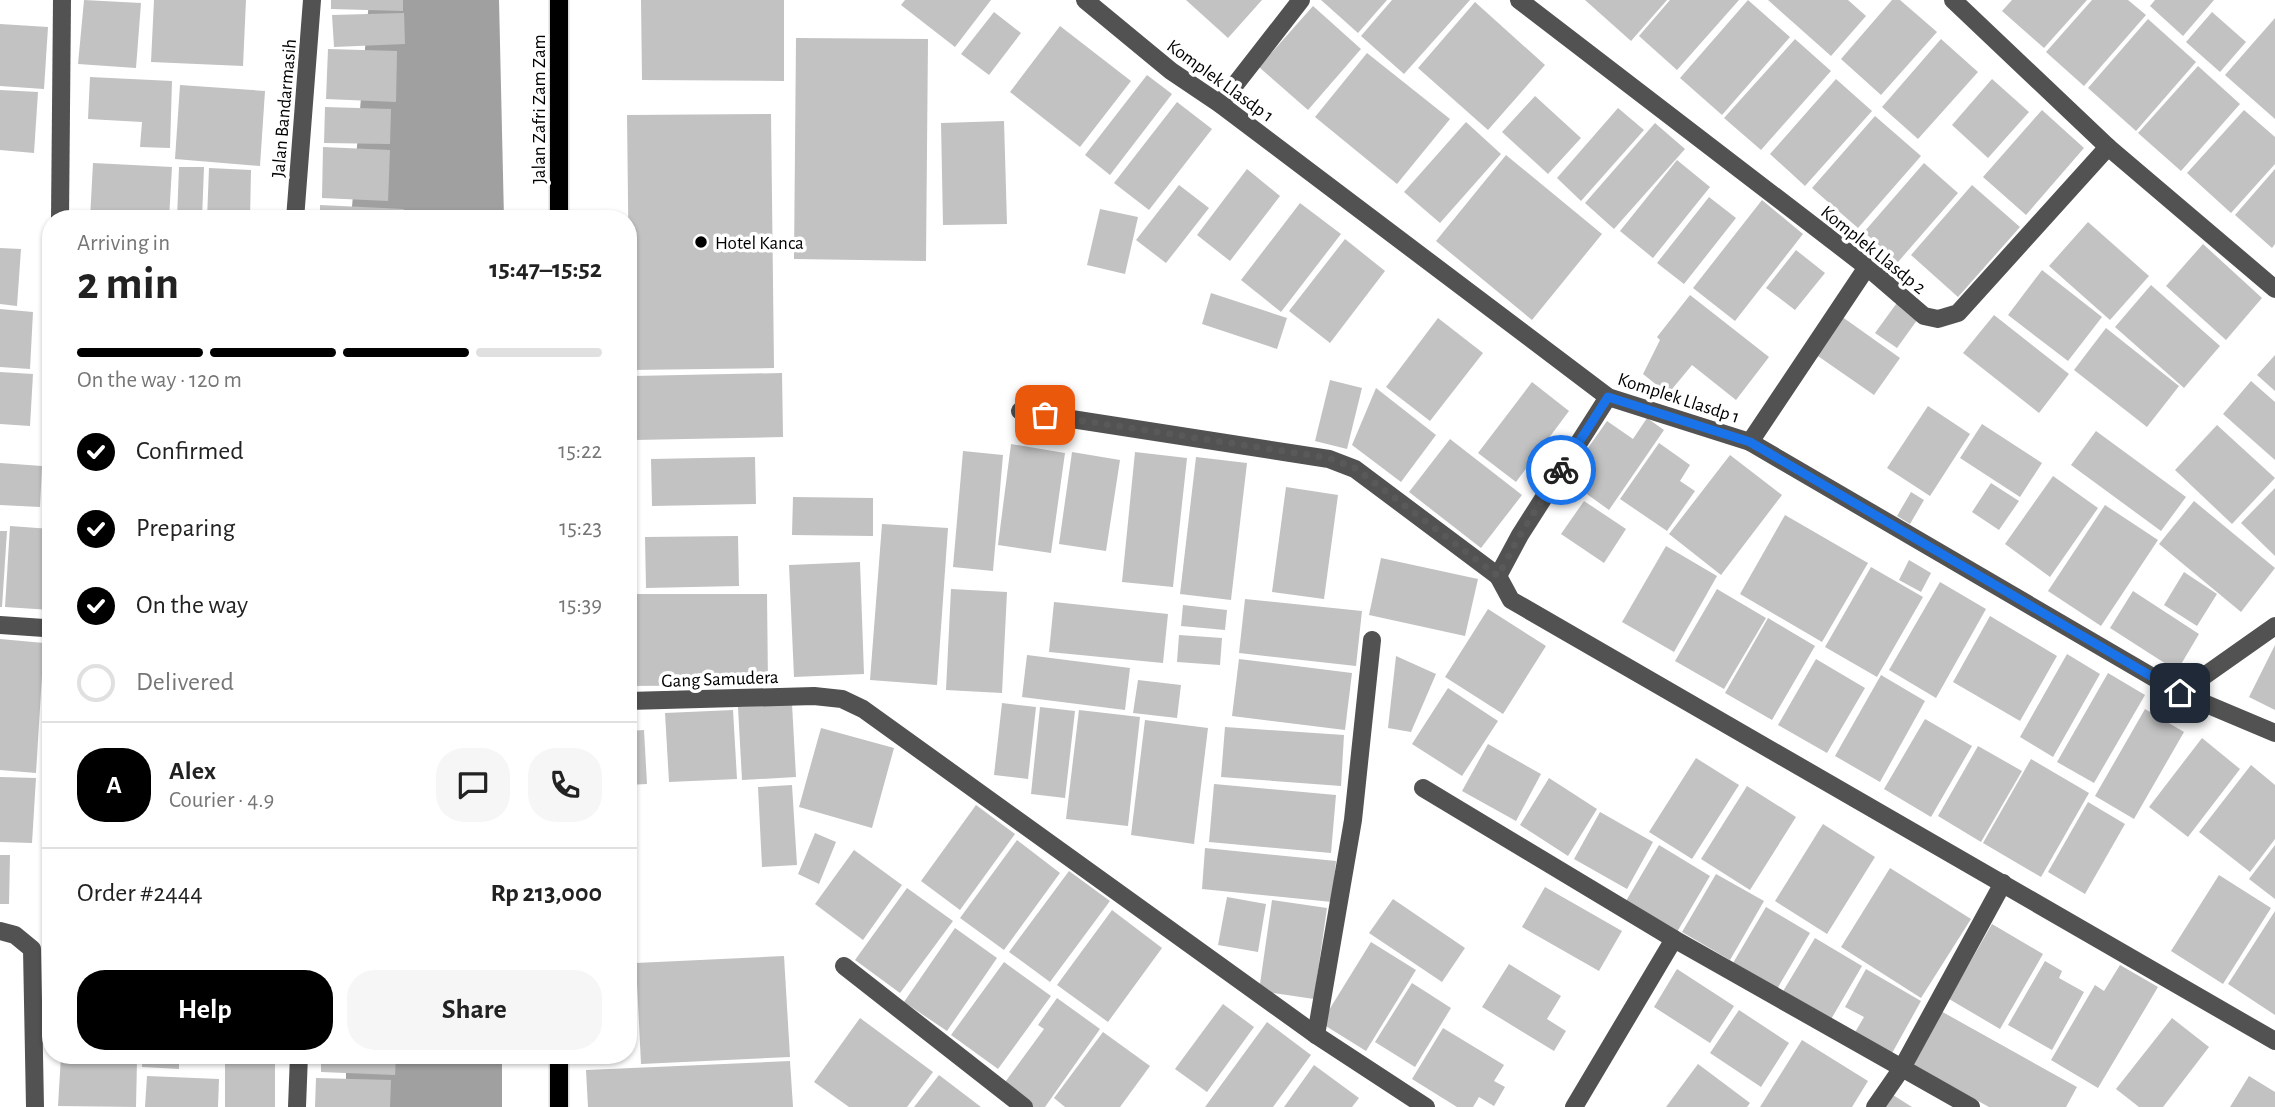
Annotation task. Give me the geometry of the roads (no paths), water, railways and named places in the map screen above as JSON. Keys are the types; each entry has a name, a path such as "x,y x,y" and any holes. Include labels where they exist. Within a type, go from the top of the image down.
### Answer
{"main road":[{"name":"Jalan Zafri Zam Zam","path":"559,0 559,210"},
{"path":"559,1064 559,1107"}],"street":[{"path":"60,210 62,0"},
{"name":"Jalan Bandarmasih","path":"296,210 312,0"},
{"name":"Komplek Llasdp 1","path":"1085,0 1171,71 1220,104 1608,397 1750,442 2180,693 2275,733"},
{"path":"1220,104 1301,0"},
{"name":"Komplek Llasdp 2","path":"1519,0 1867,267 1924,316 1938,319 1958,313 2108,147"},
{"path":"1953,0 2108,147 2275,289"},
{"path":"1750,442 1867,267"},
{"path":"1498,576 1520,535 1608,397"},
{"path":"1020,411 1329,458 1355,468 1498,576 1511,600 2275,1041"},
{"path":"0,625 42,628"},
{"path":"2180,693 2275,626"},
{"path":"1316,1035 1353,820 1371,640"},
{"name":"Gang Samudera","path":"637,701 814,696 842,699 870,714 1316,1035 1426,1107"},
{"path":"1423,788 1674,939 1971,1107"},
{"path":"1875,1107 1902,1068 2003,883"},
{"path":"0,931 15,935 32,949 35,1107"},
{"path":"1574,1107 1674,939"},
{"path":"844,966 1024,1107"},
{"path":"297,1107 299,1064"}],"place":[{"name":"Hotel Kanca","path":"701,242"}]}
